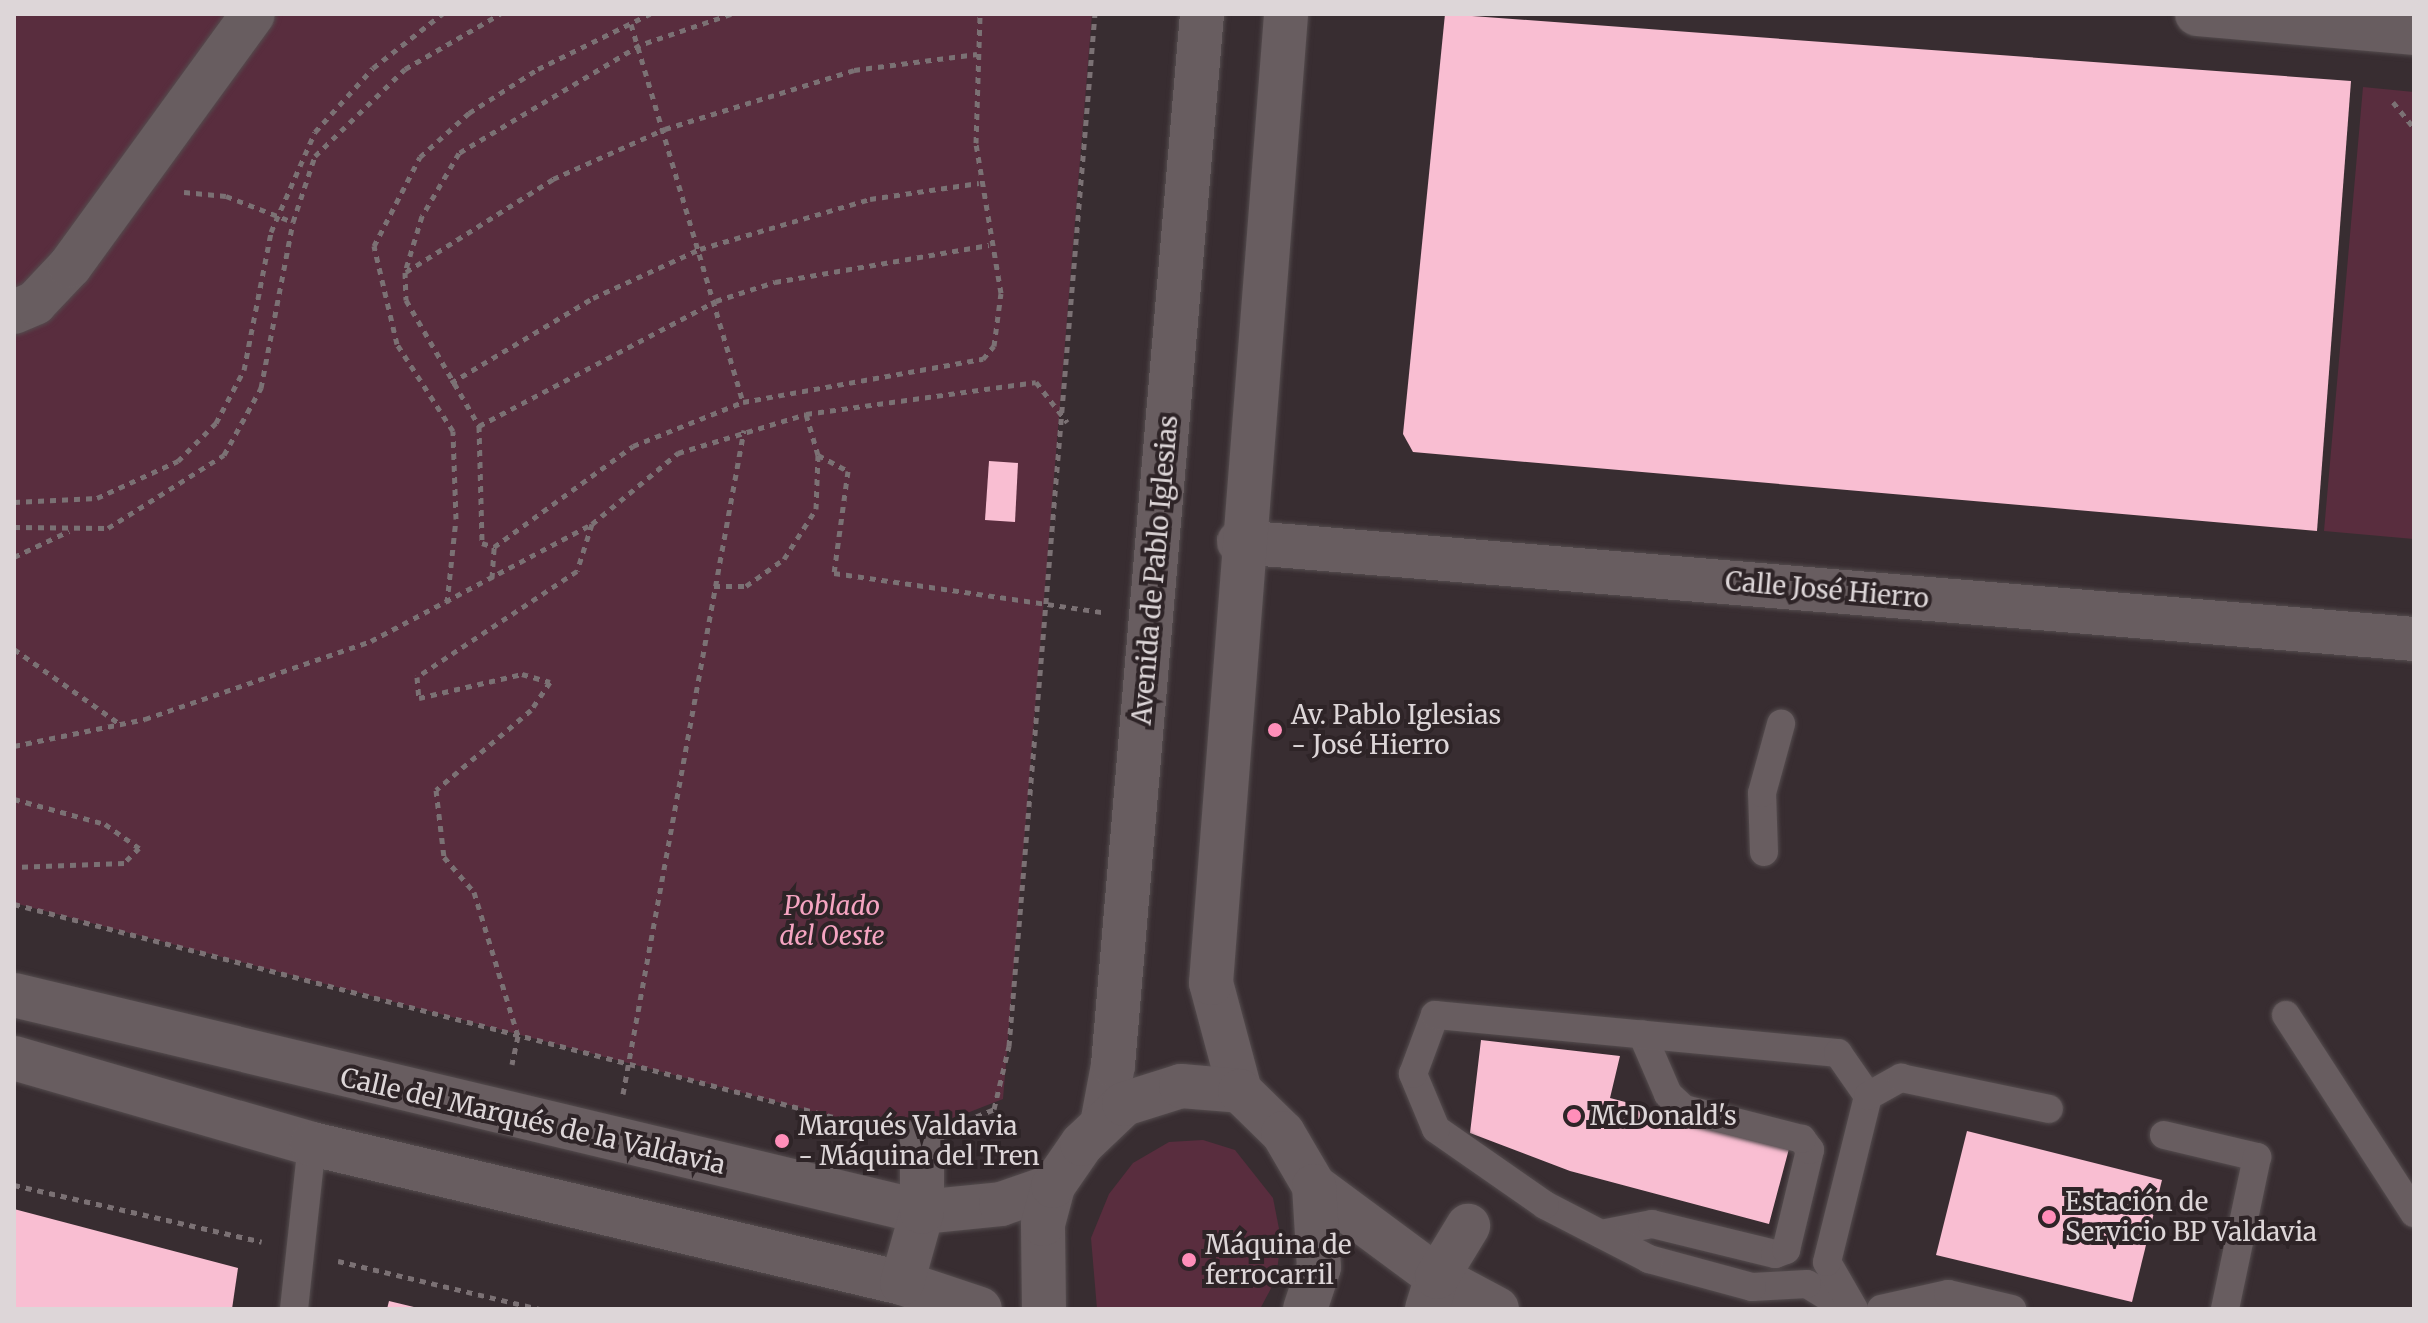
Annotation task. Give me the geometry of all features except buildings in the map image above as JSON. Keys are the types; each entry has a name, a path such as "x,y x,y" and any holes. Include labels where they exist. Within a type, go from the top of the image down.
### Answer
{"street":[{"path":"35,312 80,273 136,173 253,14"},
{"name":"Avenida de Pablo Iglesias","path":"1102,1124 1151,618 1202,14"},
{"path":"1286,14 1239,542 1211,983 1240,1091 1283,1133 1314,1186 1432,1293 1497,1309"},
{"path":"2197,14 2414,33"},
{"name":"Calle José Hierro","path":"1239,542 2414,639"},
{"name":"Calle del Marqués de la Valdavia","path":"14,995 922,1212 1001,1204 1053,1186"},
{"path":"14,1058 312,1144 902,1283 980,1309"},
{"path":"1044,1309 1043,1224 1053,1186 1102,1124 1124,1104 1181,1086 1240,1091"},
{"path":"902,1283 922,1212 922,1140"},
{"path":"1305,1309 1319,1267 1314,1186"},
{"path":"1432,1293 1468,1226"}],"lane":[{"path":"1764,852 1762,793 1781,724"},
{"path":"1848,1309 1807,1284 1752,1287 1649,1259 1601,1234 1436,1129 1413,1074 1435,1015 1838,1053 1868,1096"},
{"path":"2286,1015 2414,1213"},
{"path":"1601,1234 1652,1224 1775,1254 1786,1250 1810,1150 1802,1139 1684,1109 1668,1094 1642,1034"},
{"path":"1854,1309 1827,1262 1868,1096 1901,1078 2049,1109"},
{"path":"2164,1135 2257,1157 2225,1309"},
{"path":"294,1309 312,1144"},
{"path":"1881,1309 1948,1294 2012,1309"}],"path":[{"path":"14,502 97,498 178,461 216,423 244,370 278,216 315,132 373,68 442,14"},
{"path":"14,527 108,528 224,455 261,388 293,222 315,156 405,69 500,14"},
{"path":"447,604 456,519 453,431 397,344 374,246 420,157 469,113 650,14"},
{"path":"494,547 482,543 479,426 451,383 406,300 405,272 422,216 459,153 640,45 731,14"},
{"path":"494,547 633,446 743,402 983,359 994,346 1001,293 979,183 977,54 980,14"},
{"path":"14,904 922,1140 994,1109 1009,1046 1095,14"},
{"path":"631,23 716,301 743,402"},
{"path":"405,272 553,179 665,129 854,70 977,54"},
{"path":"2393,102 2414,128"},
{"path":"136,173 167,190 226,196 293,222"},
{"path":"451,383 593,298 700,249 870,199 979,183"},
{"path":"479,426 716,301 775,282 989,245"},
{"path":"14,746 120,724 288,672 447,604 592,524 678,453 744,430 806,414 1036,382 1063,411 1067,422"},
{"path":"714,586 746,586 784,559 816,509 818,455 806,414"},
{"path":"614,1140 744,430"},
{"path":"818,455 848,471 834,573 1046,606 1151,618"},
{"path":"501,1113 518,1036 474,892 444,857 436,790 531,710 550,682 522,674 419,698 417,677 577,571 592,524"},
{"path":"14,557 73,529"},
{"path":"492,579 494,547"},
{"path":"14,649 120,724"},
{"path":"14,799 105,824 139,848 124,863 14,867"}],"green space":[{"name":"Poblado del Oeste","path":"14,14 1092,14 1003,1099 908,1136 14,903"},
{"path":"2363,87 2414,92 2414,539 2324,531"},
{"path":"1203,1140 1235,1150 1273,1198 1281,1239 1276,1279 1260,1309 1097,1309 1091,1238 1109,1194 1133,1163 1169,1142"}],"place":[{"name":"Av. Pablo Iglesias - José Hierro","path":"1275,730"},
{"name":"McDonald's","path":"1574,1116"},
{"name":"Marqués Valdavia - Máquina del Tren","path":"782,1141"},
{"name":"Estación de Servicio BP Valdavia","path":"2049,1217"},
{"name":"Máquina de ferrocarril","path":"1189,1260"}]}
